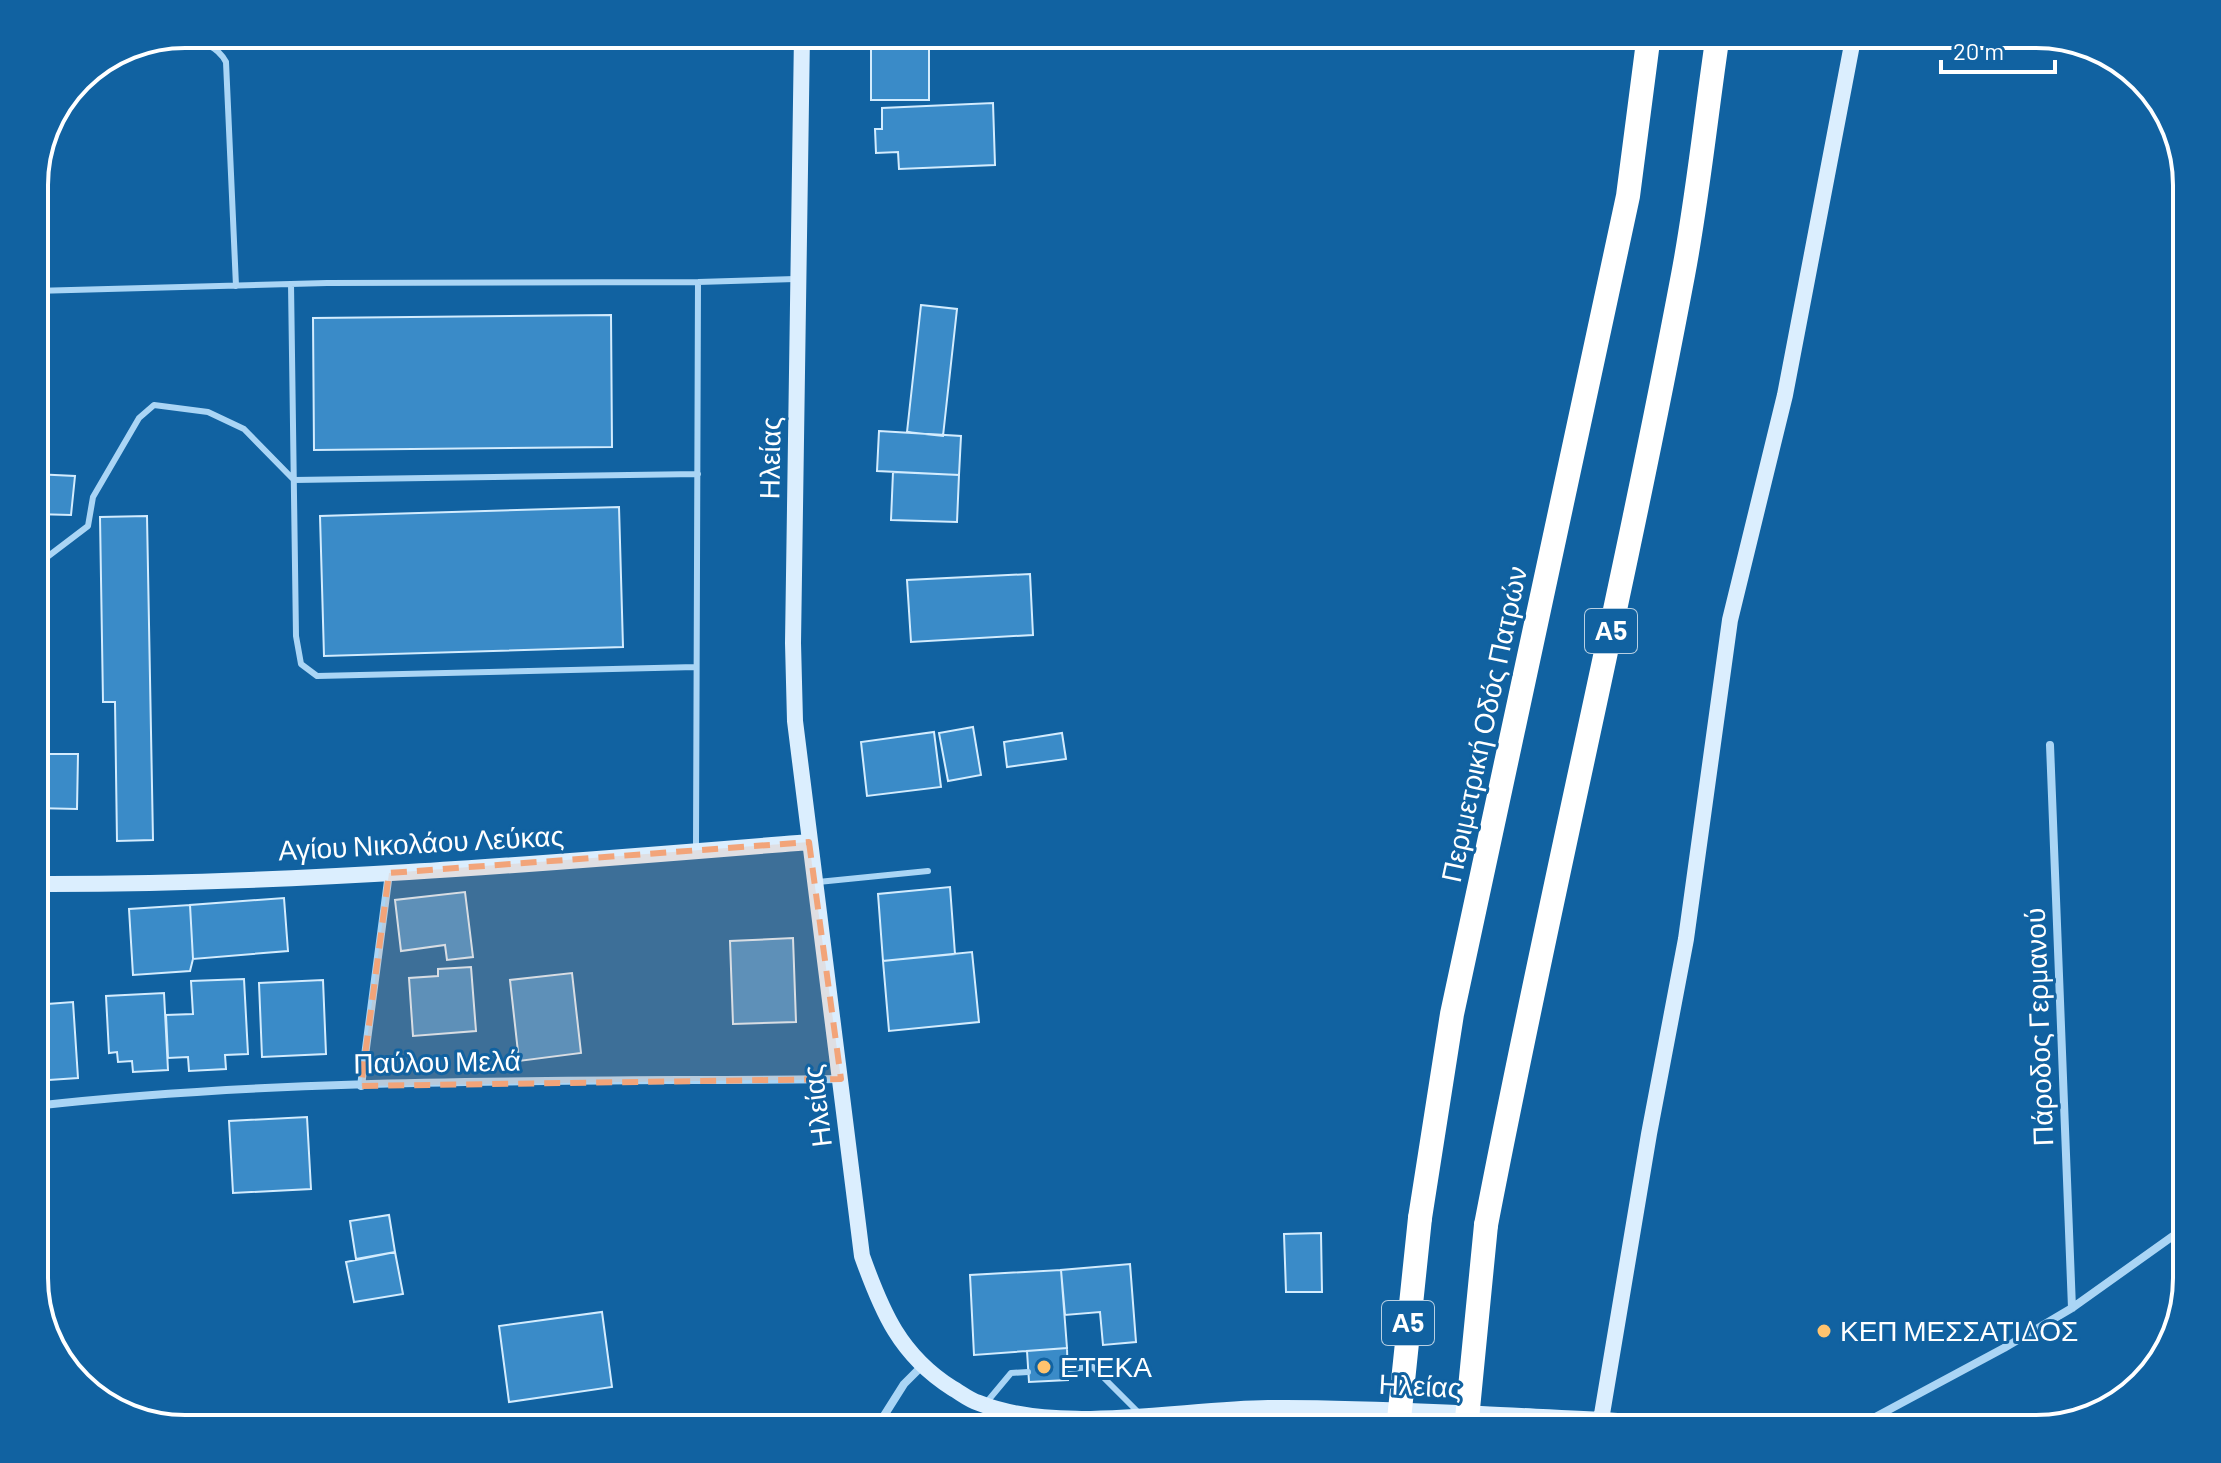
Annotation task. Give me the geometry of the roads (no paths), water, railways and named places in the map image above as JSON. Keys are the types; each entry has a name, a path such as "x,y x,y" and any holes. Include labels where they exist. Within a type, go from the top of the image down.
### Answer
{"highway":[{"name":"Περιμετρική Οδός Πατρών","path":"1399,1415 1420,1218 1452,1014 1628,196 1647,48"},
{"name":"Α5","path":"1467,1415 1486,1225 1523,1034 1602,673 1683,273 1716,48"}],"main road":[{"name":"Ηλείας","path":"802,48 793,658 797,751 862,1256 891,1325 922,1366 976,1403 1015,1415"},
{"path":"1602,1415 1686,939 1730,620 1785,395 1851,48"},
{"name":"Αγίου Νικολάου Λεύκας","path":"48,884 389,873 809,842"},
{"name":"Ηλείας","path":"1140,1415 1307,1407 1445,1415"}],"street":[{"name":"Πάροδος Γερμανού","path":"2050,745 2072,1308"},
{"path":"361,1086 389,873"},
{"name":"Παύλου Μελά","path":"48,1105 183,1092 361,1086 841,1079"},
{"path":"1879,1415 2072,1308 2173,1236"},
{"path":"884,1415 904,1384 922,1366"},
{"path":"1302,1415 1307,1407"}],"lane":[{"path":"214,48 222,53 226,62 236,286"},
{"path":"48,291 291,284 799,279"},
{"path":"696,852 698,282"},
{"path":"291,284 296,636 301,664 317,676 696,667"},
{"path":"48,556 88,526 93,497 139,418 154,405 208,412 244,429 294,480 698,474"},
{"path":"814,882 928,871"},
{"path":"1068,1369 1093,1367 1140,1415"},
{"path":"985,1405 1011,1373 1028,1372"}],"place":[{"name":"ΚΕΠ ΜΕΣΣΑΤΙΔΟΣ","path":"1824,1331"},
{"name":"ΕΤΕΚΑ","path":"1044,1367"}]}
